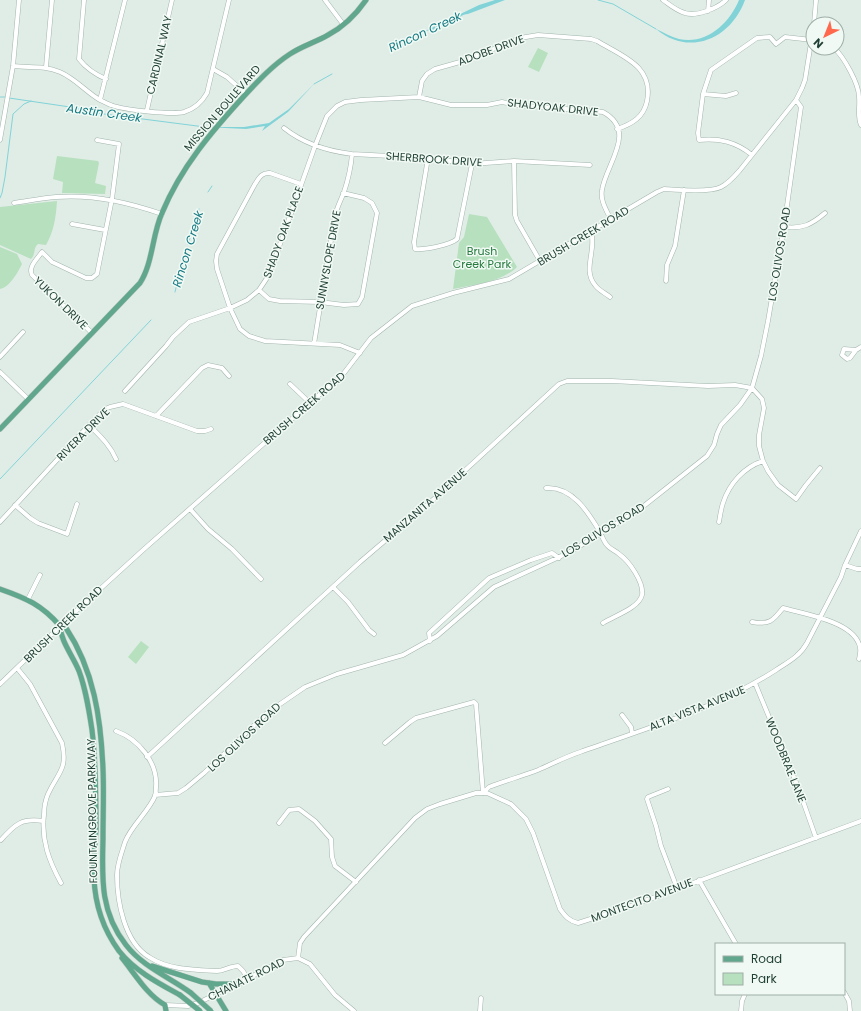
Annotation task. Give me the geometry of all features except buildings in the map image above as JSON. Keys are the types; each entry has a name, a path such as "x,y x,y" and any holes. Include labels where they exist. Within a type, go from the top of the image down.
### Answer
{"main road":[{"name":"MISSION BOULEVARD","path":"0,429 136,288 144,277 162,214 182,172 212,132 268,70 280,60 297,50 330,34 343,24 366,0"},
{"path":"0,589 28,599 46,612 60,626"},
{"name":"FOUNTAINGROVE PARKWAY","path":"200,1011 180,995 142,973 120,951 102,920 96,900 94,877 96,769 93,739 87,698 79,671 61,634 60,626 66,628 77,646 92,682 95,696 101,738 103,769 102,874 104,895 109,916 118,934 136,957 146,965 191,993 211,1011"},
{"path":"113,941 119,954 136,976 154,997 166,1008"},
{"path":"136,957 151,966 209,983 239,984"},
{"path":"209,983 226,1011"}],"street":[{"path":"0,140 12,66 19,0"},
{"path":"46,67 52,0"},
{"path":"84,0 79,59 98,76 106,79"},
{"path":"100,100 125,0"},
{"name":"CARDINAL WAY","path":"147,110 172,0"},
{"path":"12,66 46,67 70,77 100,100 111,105 174,113 183,112 194,107 207,93 229,0"},
{"path":"325,0 343,24"},
{"path":"663,0 671,2 686,14 708,11 726,0"},
{"path":"708,11 709,0"},
{"path":"815,16 816,0"},
{"name":"ADOBE DRIVE","path":"419,97 422,81 427,74 435,69 467,60 520,38 538,35 591,39 597,41 633,63 641,70 647,81 649,92 642,115 633,122 618,128"},
{"path":"752,155 742,147 732,143 708,139 699,140 698,133 703,94 711,70 757,38 770,37 776,44 785,37 805,39"},
{"name":"BRUSH CREEK ROAD","path":"0,684 60,626 143,550 344,373 374,335 412,306 453,293 509,279 664,189 708,190 721,187 730,181 796,100 805,80 809,56"},
{"path":"840,56 860,94 859,117 861,125"},
{"path":"213,68 227,77 246,94"},
{"path":"855,82 861,85"},
{"path":"703,94 726,96 736,93"},
{"name":"SHADYOAK DRIVE","path":"314,146 327,116 336,106 361,100 419,97 451,105 487,105 502,102 516,105 598,111 603,112 612,118 618,128"},
{"name":"LOS OLIVOS ROAD","path":"155,795 178,793 186,788 204,773 267,713 305,686 337,674 403,654 430,642 494,587 559,558 640,509 707,456 714,445 721,425 740,405 752,388 761,356 784,227 801,107 796,100"},
{"name":"SHERBROOK DRIVE","path":"284,128 314,146 341,153 428,158 472,164 514,161 590,165"},
{"path":"611,220 602,200 602,190 618,149 618,128"},
{"path":"72,224 105,230 112,199 120,144 97,140"},
{"name":"SHADY OAK PLACE","path":"125,391 173,337 190,322 230,308 247,300 260,290 269,275 314,146"},
{"name":"SUNNYSLOPE DRIVE","path":"314,344 337,205 343,193 351,166 352,154"},
{"path":"428,158 414,242 415,249 421,250 451,243 457,239 472,164"},
{"path":"514,161 515,215 540,261"},
{"path":"301,184 266,172 261,175 255,184 217,254 217,269 230,308 240,329 250,336 265,341 340,346 360,353"},
{"path":"666,282 666,265 676,246 684,190"},
{"path":"260,290 269,299 280,301 320,302 344,305 358,304 362,298 377,212 372,203 364,198 343,193"},
{"path":"14,202 57,197 112,199 162,214"},
{"path":"784,227 796,229 806,226 816,221 825,213"},
{"name":"YUKON DRIVE","path":"92,333 32,275 31,268 42,252 52,262 86,278 92,278 97,274 105,230"},
{"path":"591,232 593,238 589,271 590,277 595,286 610,297"},
{"path":"0,357 23,332"},
{"path":"856,350 861,347"},
{"path":"156,416 202,368 208,364 222,368 229,376"},
{"path":"0,372 28,399"},
{"name":"MANZANITA AVENUE","path":"147,756 333,587 435,498 559,384 567,381 612,381 708,386 735,385 752,388"},
{"path":"290,384 310,403"},
{"path":"752,388 762,399 764,408 759,435 759,446 763,461 778,485 796,499 820,468"},
{"name":"RIVERA DRIVE","path":"0,522 105,409 123,404 197,431 211,429"},
{"path":"89,425 106,441 113,451 116,460"},
{"path":"719,522 722,504 730,486 749,468 756,463 763,461"},
{"path":"546,488 554,487 574,498 586,511 607,545 620,554 632,566 641,586 642,595 638,603 630,609 603,623"},
{"path":"15,505 38,523 67,534 77,504"},
{"path":"190,509 208,529 232,549 261,579"},
{"name":"ALTA VISTA AVENUE","path":"483,793 489,787 537,770 570,755 668,721 731,696 755,683 802,652 841,577 861,531"},
{"path":"430,642 429,633 489,578 531,560 552,553 559,558"},
{"path":"845,565 861,569"},
{"path":"28,599 40,575"},
{"path":"333,587 348,602 369,630 374,634"},
{"path":"752,622 763,624 771,622 783,608 820,618 837,624 856,638 860,645 859,659"},
{"path":"18,668 30,684 62,743 64,753 62,771 48,793 43,821 47,852 50,862 61,883"},
{"name":"WOODBRAE LANE","path":"755,683 798,787 816,838"},
{"path":"385,743 416,718 474,702 476,704 483,793"},
{"path":"622,716 631,727 632,733"},
{"path":"116,730 125,734 147,756 153,766 156,782 155,795 126,840 117,874 120,904 129,934 144,954 159,962 180,968 217,971 238,966 248,979"},
{"path":"668,789 648,797 647,799 661,846 677,888"},
{"name":"MONTECITO AVENUE","path":"298,958 300,943 304,937 415,818 440,804 464,795 483,793 511,804 526,819 533,833 560,909 566,917 573,922 584,922 597,918 861,821"},
{"path":"279,823 289,810 299,809 315,821 331,839 332,857 335,866 356,882"},
{"path":"2,840 12,827 18,824 31,820 43,821"},
{"path":"699,880 735,943"},
{"name":"CHANATE ROAD","path":"166,1008 188,1006 239,984 283,960 298,958 310,964 335,995 354,1011"},
{"path":"845,994 849,1001 850,1011"},
{"path":"741,1011 742,1001 745,995"},
{"path":"480,1011 481,998"}],"green space":[{"path":"538,48 548,53 539,72 528,67"},
{"path":"57,156 98,161 99,163 95,183 106,186 105,194 62,193 63,182 53,179"},
{"path":"57,201 54,224 49,240 46,245 38,244 36,246 34,255 31,259 0,245 0,207"},
{"name":"Brush Creek Park","path":"469,214 487,217 517,267 511,272 495,279 453,289 459,243 464,237"},
{"path":"0,247 17,254 22,264 10,282 4,288 0,289"},
{"path":"141,641 149,647 136,664 128,657"}],"water":[{"path":"495,0 505,0 461,16 454,21 433,30 425,31 479,5"},
{"path":"739,0 745,0 739,14 730,25 719,34 708,40 682,42 669,37 656,29 679,39 689,40 707,36 723,24 735,9"},
{"path":"315,83 288,112 262,131 265,126 246,129 204,127 244,127 269,123 289,109"}],"waterway":[{"name":"Rincon Creek","path":"598,0 613,4 656,29"},
{"name":"Rincon Creek","path":"393,46 425,31"},
{"name":"Rincon Creek","path":"314,84 332,74"},
{"name":"Austin Creek","path":"0,97 5,97"},
{"name":"Austin Creek","path":"9,98 70,107 96,113 205,127"},
{"path":"0,198 5,177 13,114 24,104 31,101"},
{"name":"Rincon Creek","path":"208,192 212,186"},
{"name":"Rincon Creek","path":"188,244 199,209"},
{"name":"Rincon Creek","path":"175,292 184,256"},
{"name":"Rincon Creek","path":"0,479 151,320"}]}
